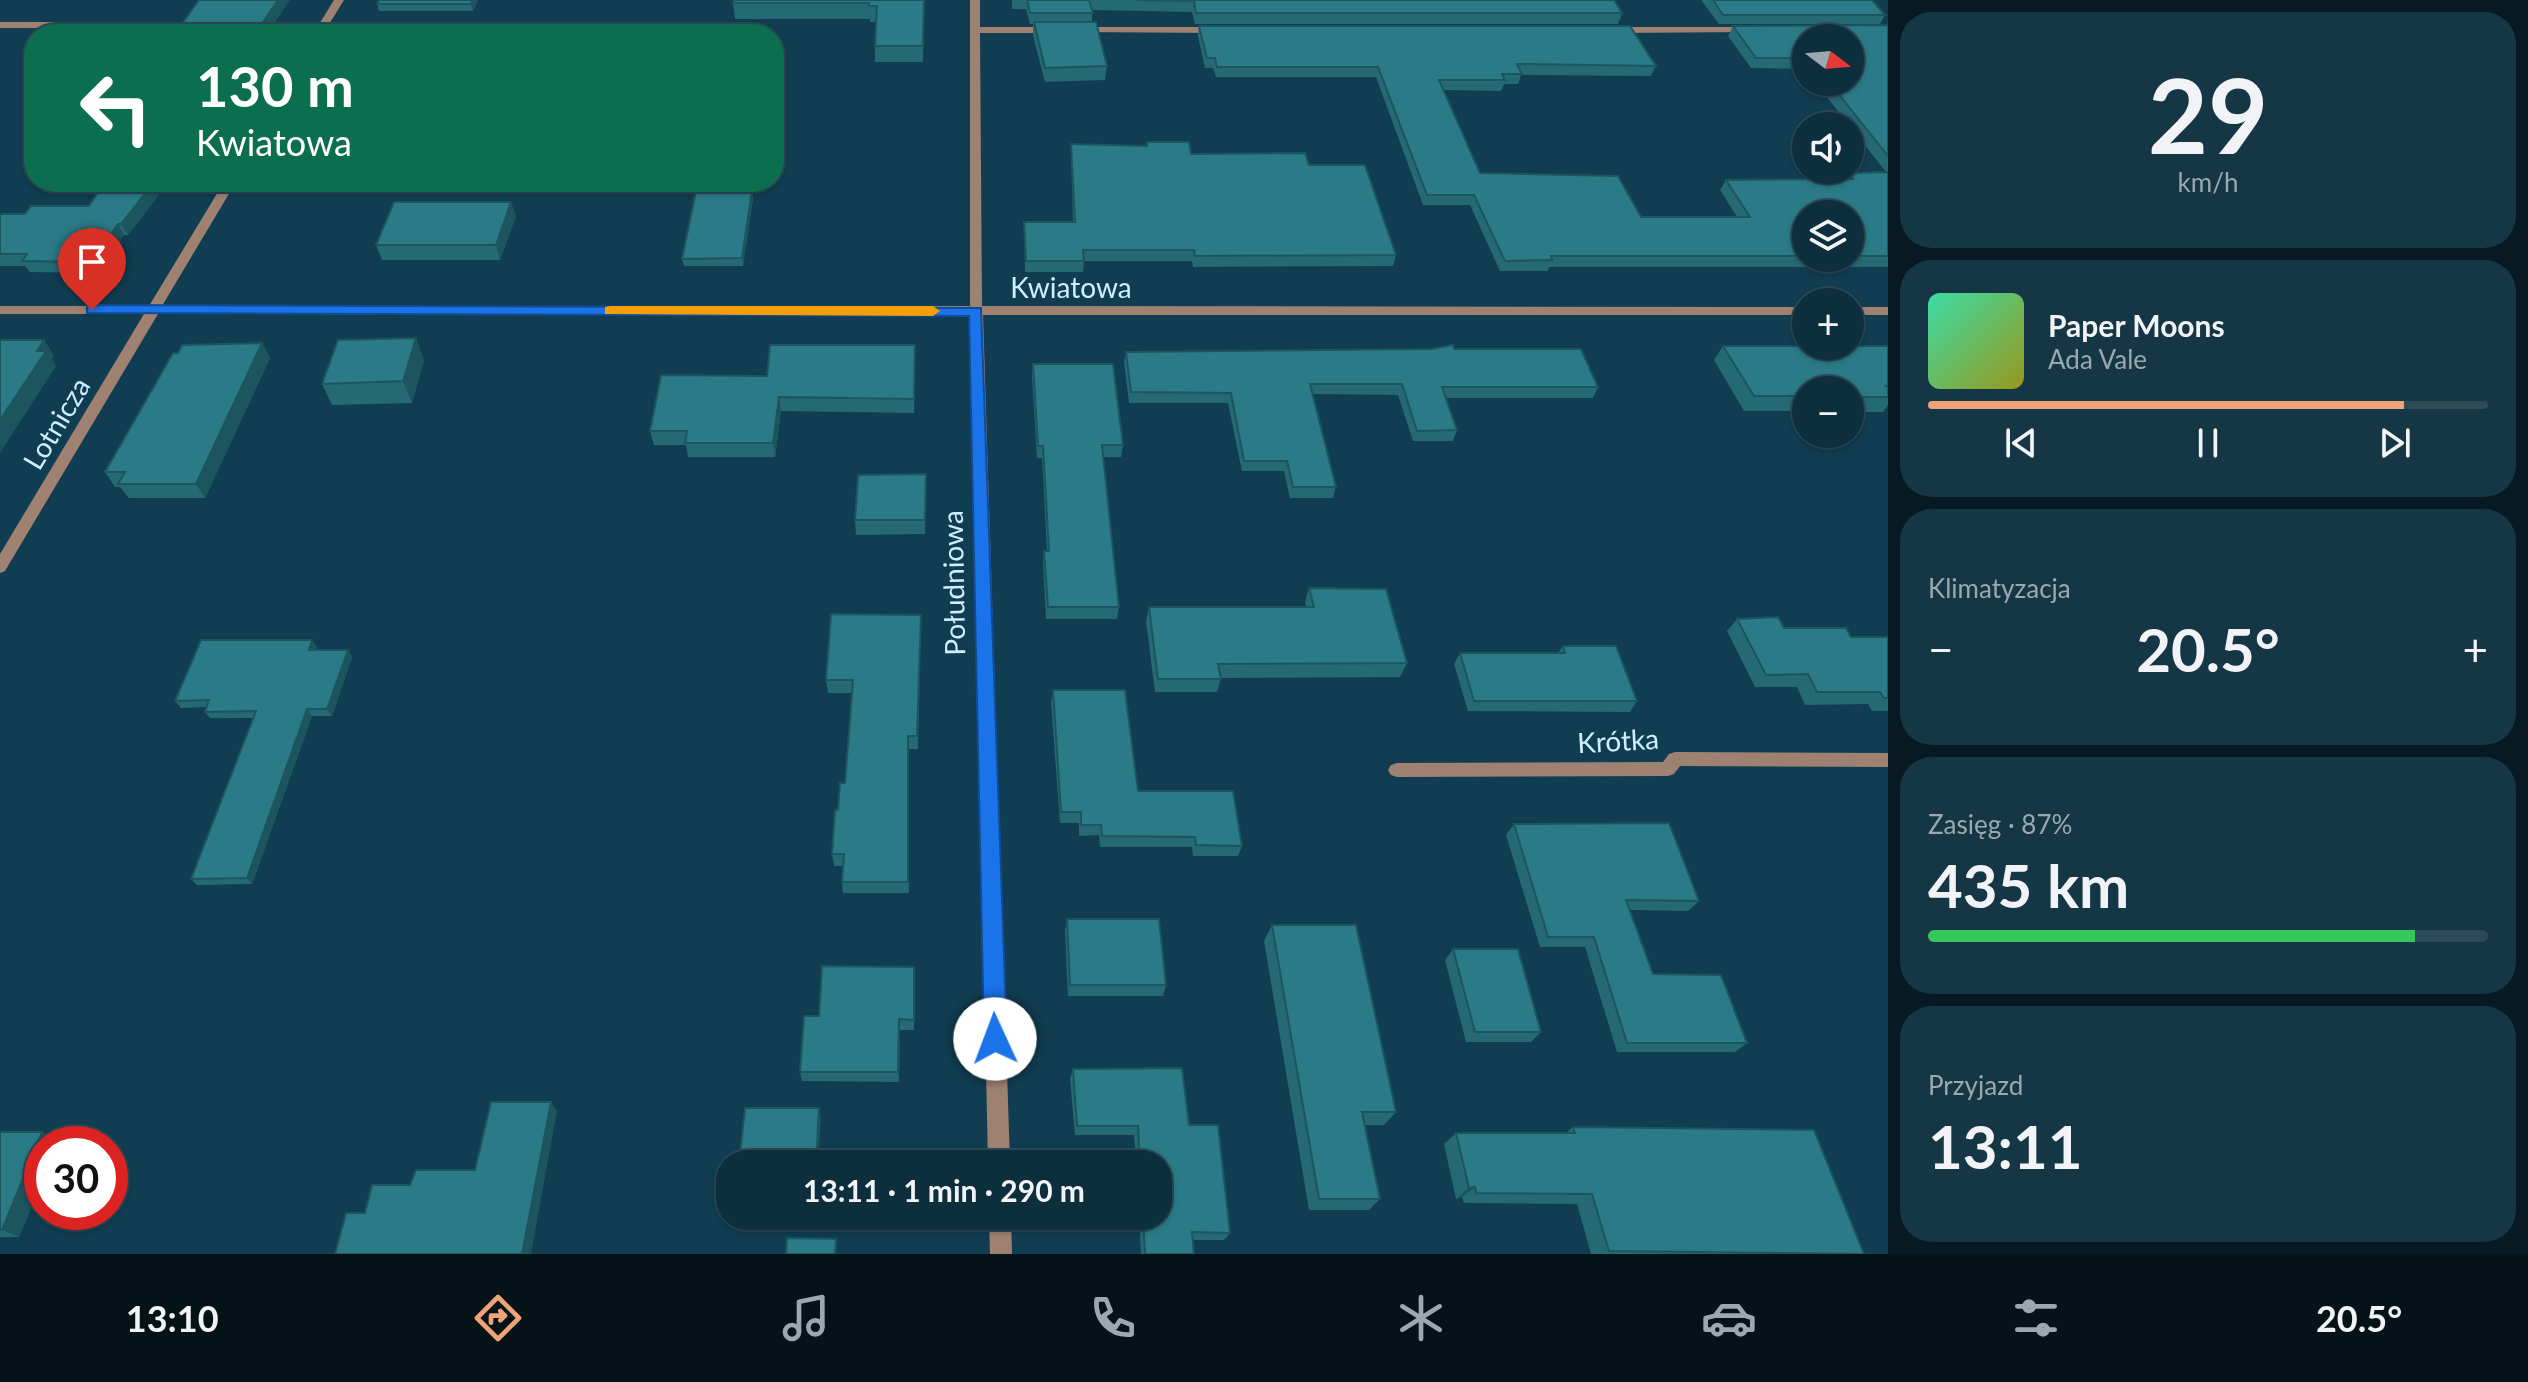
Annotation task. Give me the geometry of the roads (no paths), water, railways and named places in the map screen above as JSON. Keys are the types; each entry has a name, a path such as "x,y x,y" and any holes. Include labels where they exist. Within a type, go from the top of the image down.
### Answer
{"street":[{"path":"324,24 339,0"},
{"name":"Południowa","path":"975,0 976,311 999,1150"},
{"path":"0,25 24,25"},
{"path":"976,30 1235,30"},
{"path":"1606,30 1763,30"},
{"name":"Lotnicza","path":"0,567 224,192"},
{"name":"Kwiatowa","path":"0,310 1792,311"},
{"path":"1864,311 1888,311"},
{"name":"Krótka","path":"1397,770 1668,769 1675,759 1888,760"},
{"path":"1000,1230 1001,1254"}]}
